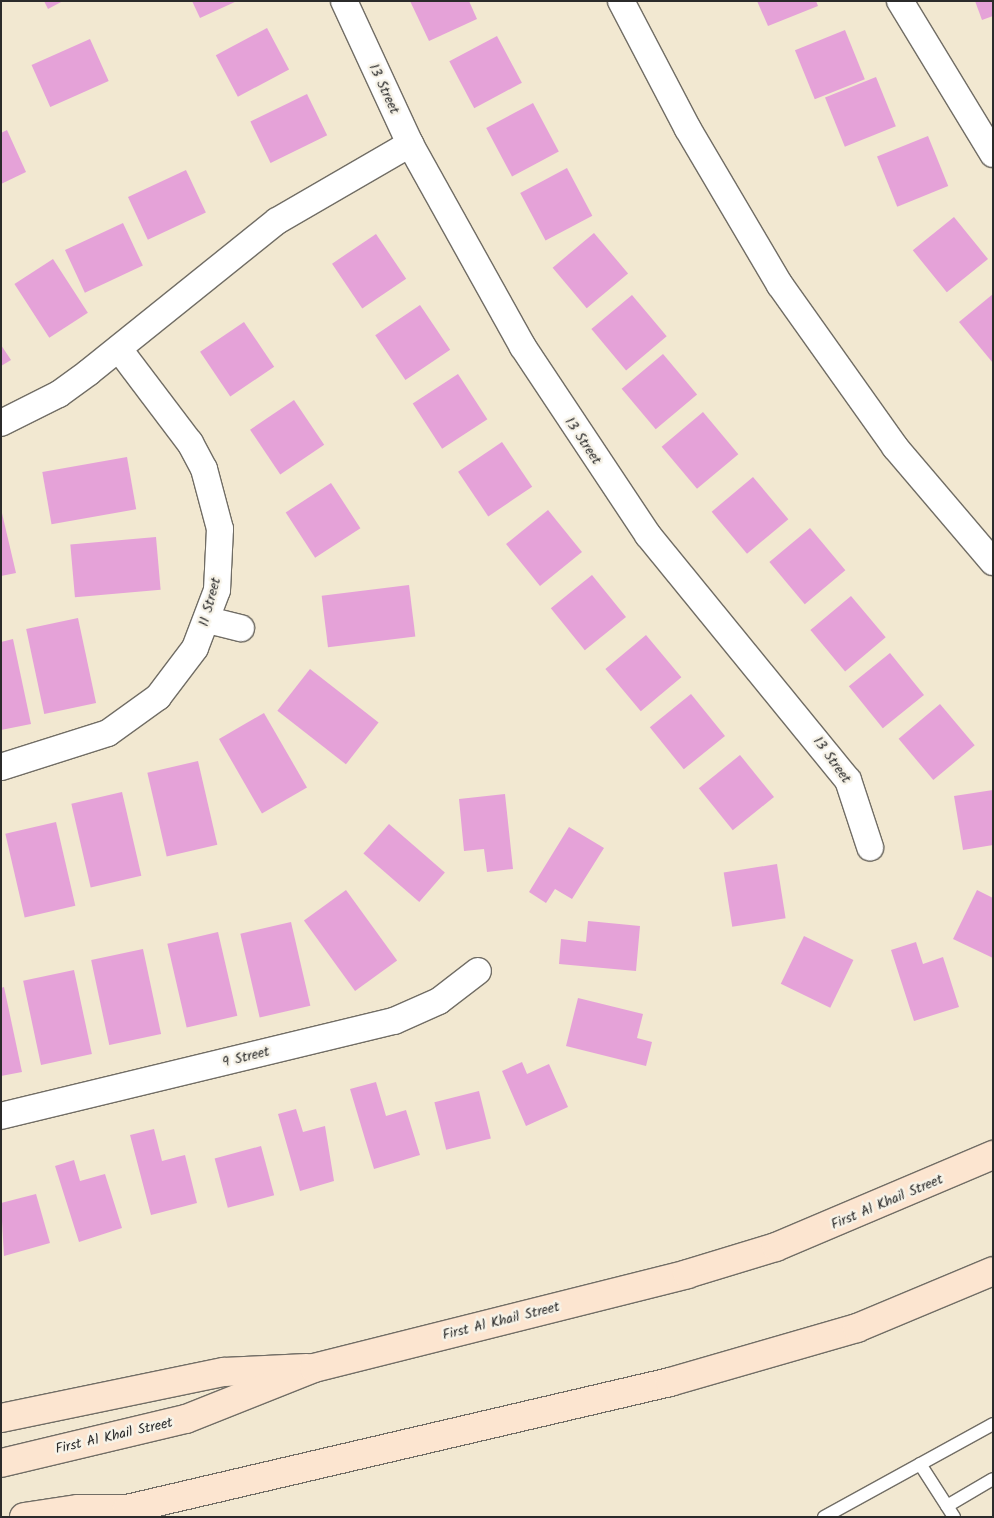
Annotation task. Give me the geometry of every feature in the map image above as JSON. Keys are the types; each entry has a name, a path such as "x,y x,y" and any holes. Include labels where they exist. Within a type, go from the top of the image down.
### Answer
{"main road":[{"name":"First Al Khail Street","path":"1,1462 186,1419 314,1368 776,1247 993,1155"},
{"path":"24,1517 78,1509 121,1513 733,1366 918,1306 993,1271"},
{"path":"1,1418 224,1372 314,1368"}],"street":[{"name":"13 Street","path":"344,1 410,144 523,348 608,480 701,604 848,780 870,847"},
{"path":"621,1 688,129 780,285 895,446 993,562"},
{"path":"900,1 993,154"},
{"path":"1,423 59,394 119,349 277,221 410,144"},
{"name":"11 Street","path":"1,767 80,745 135,717 179,674 208,620 220,560 215,499 190,443 119,349"},
{"path":"208,620 241,628"},
{"name":"9 Street","path":"1,1116 394,1021 440,1001 478,971"}],"lane":[{"path":"824,1517 993,1424"},
{"path":"920,1464 954,1517"},
{"path":"947,1506 993,1479"}],"building":[{"path":"44,1 63,1 48,9"},
{"path":"192,1 237,1 200,18"},
{"path":"410,1 469,1 477,19 429,41"},
{"path":"757,1 816,1 818,6 768,26"},
{"path":"975,1 993,1 993,16 982,20"},
{"path":"267,28 289,69 238,97 216,55"},
{"path":"845,30 865,79 815,99 795,50"},
{"path":"497,36 522,83 474,108 449,61"},
{"path":"90,39 109,81 50,107 32,65"},
{"path":"876,77 896,126 845,147 825,98"},
{"path":"307,94 327,135 271,163 250,122"},
{"path":"533,103 559,152 512,176 486,128"},
{"path":"7,130 26,172 1,184 1,133"},
{"path":"928,136 948,186 897,207 877,157"},
{"path":"567,168 592,216 546,241 520,193"},
{"path":"186,170 206,213 148,240 128,197"},
{"path":"954,217 988,259 947,292 913,250"},
{"path":"123,223 143,266 85,293 65,250"},
{"path":"594,233 628,274 587,308 553,268"},
{"path":"376,234 406,279 362,308 332,264"},
{"path":"53,259 88,313 49,338 14,284"},
{"path":"993,294 993,363 959,322"},
{"path":"632,295 667,336 626,370 591,329"},
{"path":"420,305 450,350 405,380 375,335"},
{"path":"244,322 274,367 230,396 200,352"},
{"path":"1,345 11,360 1,366"},
{"path":"663,354 697,395 656,429 622,389"},
{"path":"458,374 487,419 442,449 413,403"},
{"path":"294,400 324,445 280,474 250,430"},
{"path":"703,412 738,454 697,489 662,447"},
{"path":"502,442 532,487 488,516 458,472"},
{"path":"127,457 136,509 52,524 42,472"},
{"path":"753,477 788,519 747,554 712,512"},
{"path":"331,483 360,528 315,558 286,512"},
{"path":"1,509 16,573 1,576"},
{"path":"548,510 582,552 540,586 506,544"},
{"path":"810,528 845,570 805,604 769,562"},
{"path":"156,537 161,590 75,597 70,544"},
{"path":"592,575 626,617 585,650 551,608"},
{"path":"409,585 415,637 328,647 322,596"},
{"path":"851,596 886,637 845,671 810,630"},
{"path":"78,618 96,703 44,714 26,629"},
{"path":"646,635 681,677 641,711 605,669"},
{"path":"13,639 31,724 1,730 1,642"},
{"path":"890,653 924,695 883,728 849,686"},
{"path":"310,669 379,723 346,764 277,711"},
{"path":"691,694 725,736 684,769 650,727"},
{"path":"940,704 975,745 933,780 899,739"},
{"path":"264,713 307,787 262,813 219,739"},
{"path":"740,755 774,797 733,830 699,788"},
{"path":"198,761 217,845 167,856 147,773"},
{"path":"993,790 993,845 963,850 954,796"},
{"path":"122,792 141,876 91,887 71,804"},
{"path":"505,794 513,869 487,872 484,849 464,851 459,799"},
{"path":"56,822 75,906 25,917 5,834"},
{"path":"389,824 445,873 419,902 363,853"},
{"path":"569,827 604,848 572,899 555,889 546,903 529,892"},
{"path":"777,864 786,918 732,927 724,872"},
{"path":"346,890 397,960 355,991 304,921"},
{"path":"977,890 993,898 993,958 953,939"},
{"path":"588,921 640,926 636,971 559,964 561,939 586,942"},
{"path":"291,922 310,1006 260,1017 240,934"},
{"path":"218,932 237,1016 187,1027 167,944"},
{"path":"804,936 853,960 830,1008 781,984"},
{"path":"916,942 923,964 943,957 959,1007 914,1021 891,950"},
{"path":"143,949 161,1034 109,1045 91,960"},
{"path":"74,970 92,1054 41,1065 23,981"},
{"path":"4,987 22,1072 1,1076 1,988"},
{"path":"578,998 643,1014 637,1038 652,1042 646,1066 566,1046"},
{"path":"522,1062 527,1074 549,1064 568,1107 526,1126 502,1071"},
{"path":"376,1082 386,1116 406,1110 420,1155 374,1169 350,1089"},
{"path":"479,1091 491,1139 446,1150 434,1102"},
{"path":"296,1109 303,1132 325,1126 334,1181 300,1191 278,1114"},
{"path":"154,1129 162,1161 185,1155 197,1203 151,1215 130,1135"},
{"path":"261,1146 274,1195 228,1208 215,1158"},
{"path":"74,1160 80,1181 105,1174 122,1228 79,1242 55,1166"},
{"path":"36,1194 50,1243 4,1256 1,1203"}]}
